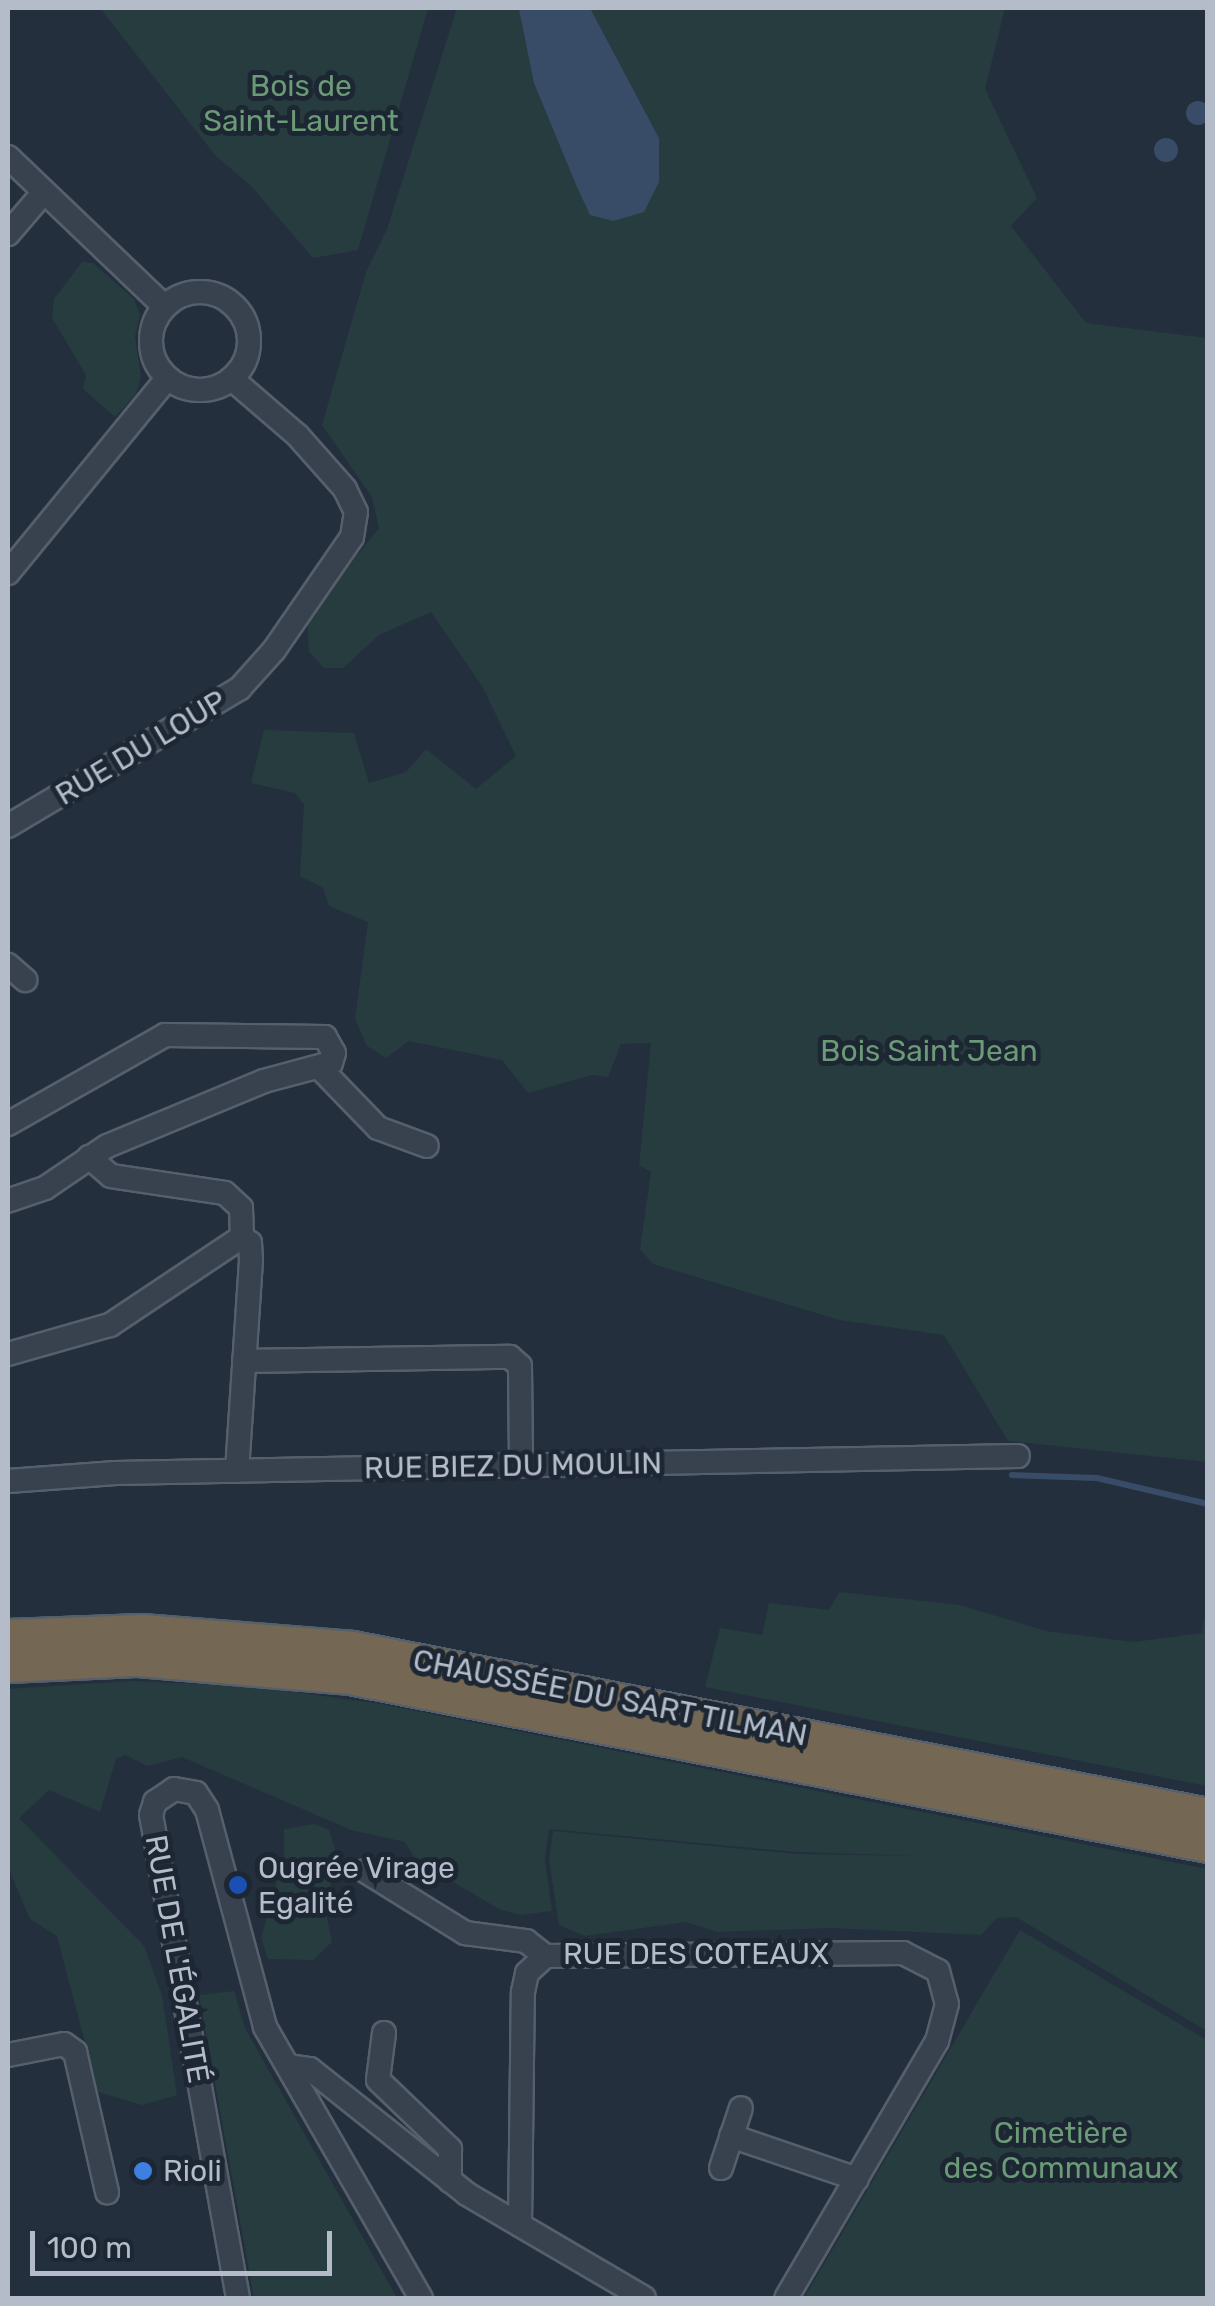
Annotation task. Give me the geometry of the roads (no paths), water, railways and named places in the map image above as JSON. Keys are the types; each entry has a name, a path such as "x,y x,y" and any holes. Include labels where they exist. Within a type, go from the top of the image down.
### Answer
{"highway":[{"name":"CHAUSSÉE DU SART TILMAN","path":"8,1636 142,1631 353,1648 1208,1816"},
{"name":"CHAUSSÉE DU SART TILMAN","path":"8,1666 136,1660 350,1678 1208,1846"}],"street":[{"path":"8,156 164,306"},
{"path":"8,234 44,192"},
{"path":"208,292 236,307 248,352 232,379 193,390 168,379 157,367 150,335 164,306 208,292"},
{"path":"8,573 168,379"},
{"name":"RUE DU LOUP","path":"8,826 239,689 274,650 352,537 356,512 346,489 297,435 232,379"},
{"path":"8,1124 166,1035 324,1037 334,1053 319,1067 264,1082 89,1158 45,1188 8,1201"},
{"path":"319,1067 378,1128 427,1146"},
{"path":"89,1158 111,1176 225,1193 241,1208 242,1237"},
{"path":"8,1354 110,1325 242,1237"},
{"path":"237,1471 251,1261 250,1243 242,1237"},
{"path":"244,1361 510,1358 520,1366 521,1465"},
{"name":"RUE BIEZ DU MOULIN","path":"8,1481 237,1471 1018,1456"},
{"name":"RUE DE L'ÉGALITÉ","path":"238,2298 151,1815 163,1793 186,1789 208,1810 258,2013 421,2298"},
{"name":"RUE DES COTEAUX","path":"365,1871 464,1933 526,1941 545,1956 903,1953 929,1963 946,1992 941,2031 857,2179"},
{"path":"520,2225 523,1992 527,1972 545,1956"},
{"path":"384,2033 378,2080 450,2149 450,2182"},
{"path":"8,2055 64,2044 74,2052 107,2192"},
{"path":"288,2066 310,2070 450,2182 644,2298"},
{"path":"721,2168 741,2108"},
{"path":"732,2136 857,2179 786,2298"}],"water":[{"path":"590,8 659,138 659,182 644,212 613,221 590,215 577,187 534,83 519,9"},
{"path":"1198,101 1210,113 1198,125 1186,113"},
{"path":"1166,138 1178,150 1166,162 1154,150"}],"waterway":[{"path":"1012,1475 1097,1478 1208,1504"}],"place":[{"name":"Ougrée Virage Egalité","path":"238,1885"},
{"name":"Rioli","path":"143,2171"}],"park label":[{"name":"Bois de Saint-Laurent","path":"301,103"},
{"name":"Bois Saint Jean","path":"929,1051"},
{"name":"Cimetière des Communaux","path":"1061,2150"}]}
